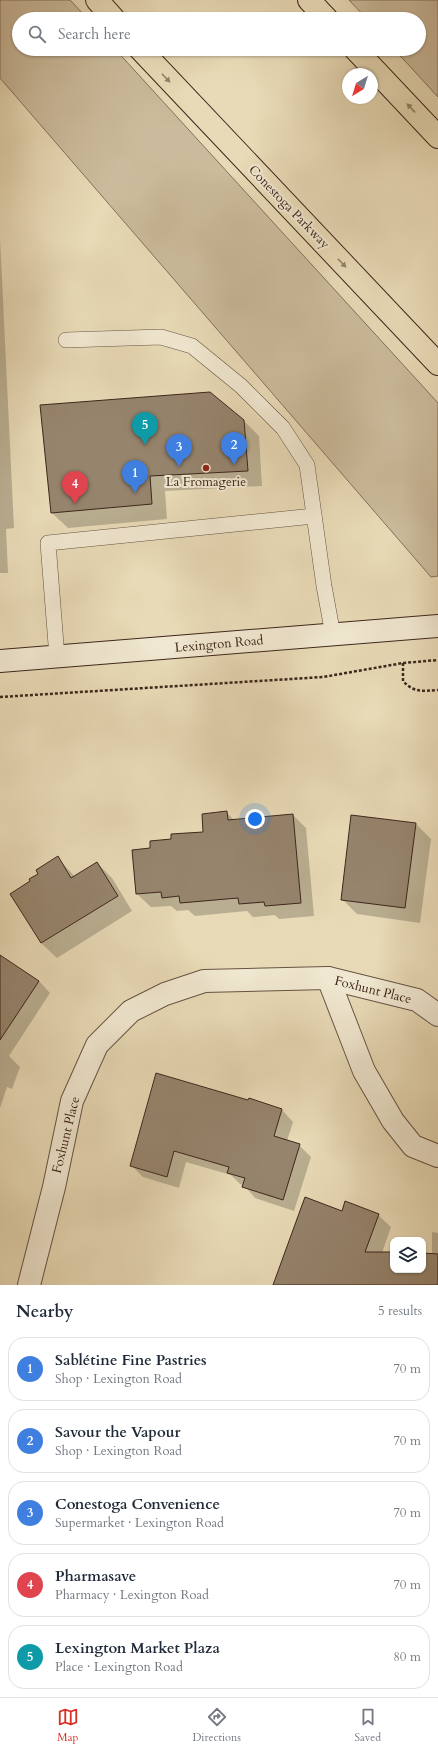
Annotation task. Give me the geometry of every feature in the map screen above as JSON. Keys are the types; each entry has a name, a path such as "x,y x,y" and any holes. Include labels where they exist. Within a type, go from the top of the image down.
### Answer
{"highway":[{"path":"97,0 108,12"},
{"path":"309,0 320,12"},
{"name":"Conestoga Parkway","path":"147,56 438,364"},
{"path":"362,56 438,137"}],"street":[{"name":"Lexington Road","path":"0,661 438,626"},
{"name":"Foxhunt Place","path":"29,1285 54,1187 72,1102 98,1045 131,1011 165,994 204,981 328,978 417,1000 438,1015"},
{"name":"Foxhunt Place","path":"328,978 364,1071 393,1121 413,1146 438,1156"}],"lane":[{"path":"66,340 161,337 192,346 241,386 282,428 307,465 333,635"},
{"path":"57,657 48,543 314,516"}],"path":[{"path":"0,696 323,677 403,663 438,660"},
{"path":"403,663 404,681 410,689 426,691 438,690"}],"shaded area":[{"path":"0,0 70,0 81,12 12,12 12,56 121,56 438,403 438,576 431,577 0,78"},
{"path":"349,0 438,0 438,97 400,56 426,56 426,12 360,12"}],"building":[{"path":"210,392 244,420 248,471 150,476 152,504 51,513 40,405"},
{"path":"227,811 228,820 293,814 301,903 265,906 264,902 239,904 238,898 180,903 179,896 162,898 161,892 136,894 132,850 150,848 150,841 171,839 171,834 203,832 202,814"},
{"path":"351,815 416,823 405,908 341,900"},
{"path":"58,856 71,878 97,862 118,896 41,943 10,894 38,874 36,870"},
{"path":"0,955 39,981 0,1040"},
{"path":"156,1073 248,1100 249,1098 282,1109 274,1136 300,1144 283,1200 242,1187 245,1178 227,1173 229,1167 174,1151 167,1177 130,1166"},
{"path":"305,1197 342,1211 345,1201 379,1214 365,1252 390,1252 390,1273 426,1273 426,1253 438,1254 438,1285 273,1285"}],"place":[{"name":"Lexington Market Plaza","path":"145,445"},
{"name":"Savour the Vapour","path":"234,465"},
{"name":"Conestoga Convenience","path":"179,467"},
{"name":"La Fromagerie","path":"206,468"},
{"name":"Sablétine Fine Pastries","path":"135,493"},
{"name":"Pharmasave","path":"75,504"}]}
